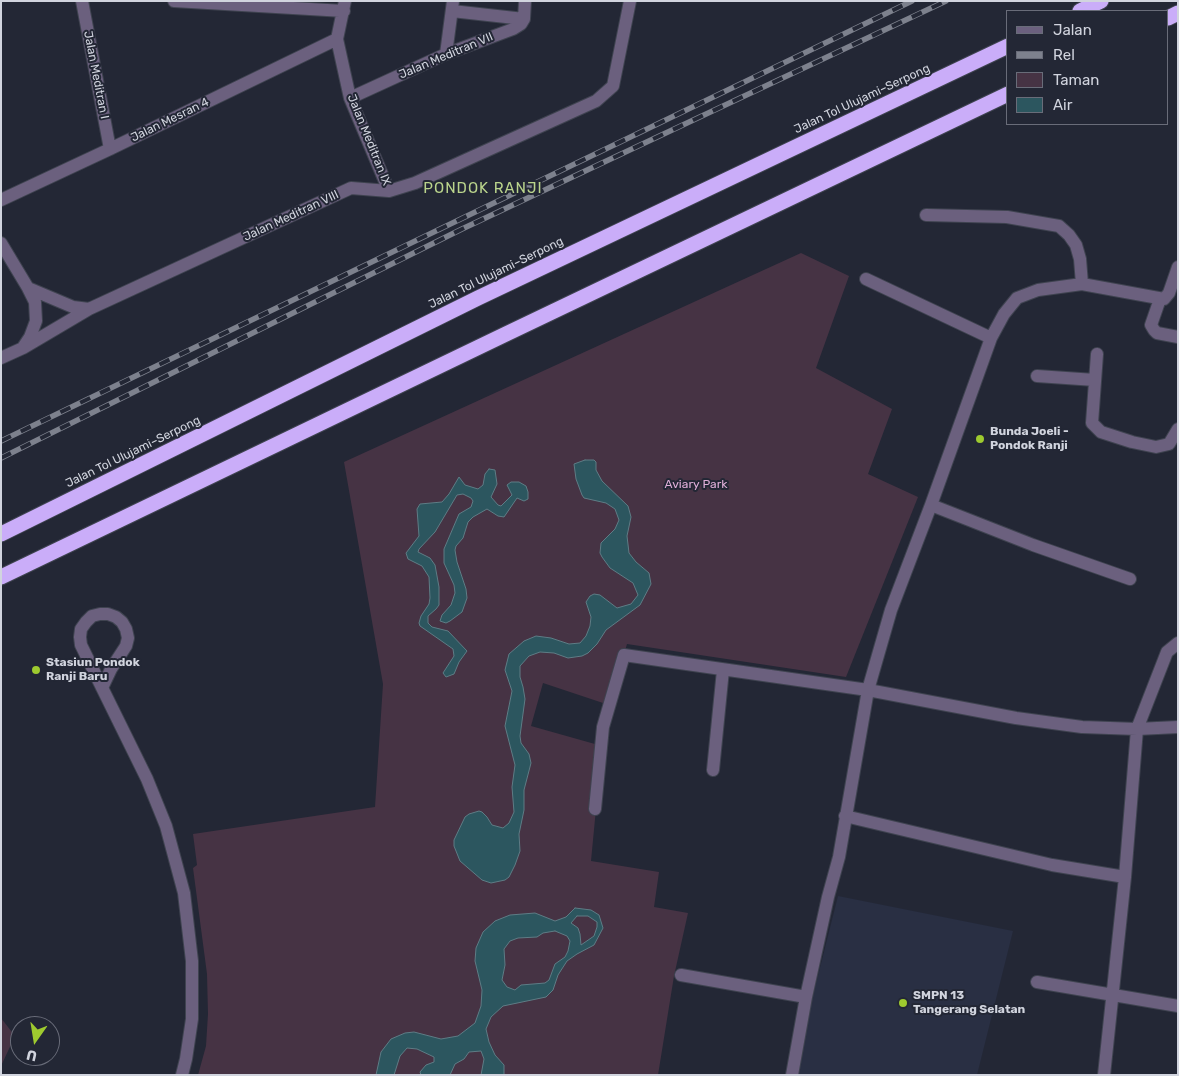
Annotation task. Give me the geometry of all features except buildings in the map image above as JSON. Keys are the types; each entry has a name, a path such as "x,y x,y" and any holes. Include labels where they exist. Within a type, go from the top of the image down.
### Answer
{"highway":[{"path":"1082,10 1101,1"},
{"name":"Jalan Tol Ulujami–Serpong","path":"1,534 478,298 1006,47"},
{"path":"1,578 1006,95"}],"street":[{"name":"Jalan Meditran I","path":"82,1 110,149"},
{"path":"174,1 345,6"},
{"path":"446,54 453,6 524,19 525,1"},
{"name":"Jalan Meditran VIII","path":"1,358 23,348 89,309 351,188 390,191 415,183 596,101 613,86 630,1"},
{"name":"Jalan Meditran IX","path":"345,6 337,39 350,98 390,191"},
{"name":"Jalan Meditran VII","path":"350,98 446,54 513,29 521,24 524,19"},
{"name":"Jalan Mesran 4","path":"1,200 337,39"},
{"path":"926,215 1007,217 1059,226 1076,245 1080,259 1082,284"},
{"path":"1,243 35,302 36,321 30,337 23,348"},
{"path":"792,1075 806,997 839,857 868,690 891,610 991,338 1004,314 1017,298 1038,290 1082,284 1164,299 1169,293 1178,267"},
{"path":"866,279 991,338"},
{"path":"28,288 73,308 89,309"},
{"path":"1160,299 1151,325 1157,334 1178,337"},
{"path":"1097,354 1092,423 1101,432 1156,447 1169,444 1178,429"},
{"path":"1037,376 1095,380"},
{"path":"931,505 1033,545 1130,579"},
{"path":"102,688 111,669 126,646 128,638 122,622 108,614 92,616 86,622 81,629 81,645 85,652 102,688 147,779 166,826 184,893 192,961 192,1019 182,1075"},
{"path":"1104,1075 1125,877 1137,728 1167,652 1178,643"},
{"path":"85,652 99,661 115,658 122,653"},
{"path":"594,809 603,727 624,655 868,690 1025,719 1082,726 1178,728"},
{"path":"713,770 723,670"},
{"path":"846,816 1052,865 1125,877"},
{"path":"681,975 806,997"},
{"path":"1037,982 1178,1006"}],"shaded area":[{"name":"SMPN 13 Tangerang Selatan","path":"838,896 1013,931 977,1075 793,1075"}],"green space":[{"name":"Aviary Park","path":"801,253 849,276 816,368 892,409 868,474 918,497 846,677 627,644 609,705 543,683 531,726 602,746 591,861 659,872 654,907 688,913 674,976 658,1075 198,1075 206,1046 208,1014 207,974 193,868 197,865 193,834 375,807 383,684 344,462"},
{"path":"1,1018 10,1030 10,1047 1,1066"}],"water":[{"path":"585,460 594,460 596,462 596,470 602,481 628,506 631,517 627,536 629,553 649,573 651,584 640,605 606,630 597,644 588,653 568,658 554,653 540,652 529,656 520,666 520,677 525,699 520,736 521,743 529,754 531,763 524,790 524,810 519,834 520,851 509,877 505,880 491,883 482,880 460,861 454,846 454,840 465,817 469,814 482,812 492,825 503,828 509,823 514,812 512,787 515,765 505,726 512,691 505,670 509,654 524,641 536,636 551,638 569,644 580,643 586,636 590,626 591,617 586,602 590,596 594,594 600,595 617,608 631,604 638,595 633,583 610,568 600,553 601,543 615,529 619,520 615,509 606,503 584,498 582,495 576,479 574,464"},
{"path":"489,469 495,470 497,484 491,497 498,505 501,506 512,495 507,485 511,482 519,482 526,486 528,499 524,501 517,498 504,517 498,516 487,509 468,522 463,538 455,550 467,598 462,612 446,623 440,621 442,615 451,605 455,593 454,585 444,563 444,549 459,514 471,507 473,501 471,498 463,494 457,495 435,532 418,552 430,558 435,565 439,587 439,605 428,616 428,623 432,627 448,631 467,651 459,662 454,674 446,677 443,673 454,656 453,649 420,626 421,616 429,604 429,577 422,566 408,559 406,553 419,536 417,509 420,504 442,502 459,477 465,485 478,489 483,485 485,474"},
{"path":"575,908 591,910 599,915 603,928 594,945 567,961 558,975 553,990 546,997 503,1006 491,1017 486,1029 495,1055 504,1065 504,1075 481,1075 484,1059 481,1051 469,1052 464,1059 455,1064 450,1075 421,1075 420,1072 426,1065 434,1062 434,1057 417,1049 407,1048 400,1056 394,1075 376,1075 381,1052 391,1039 405,1033 414,1032 441,1039 458,1036 475,1023 481,1006 482,990 475,961 476,948 483,932 495,921 510,915 535,913 555,921 566,917","holes":["577,916 588,916 597,922 594,936 581,945 578,928 571,923","555,931 567,936 570,941 565,957 555,964 549,980 545,983 521,985 515,990 507,987 502,980 505,965 504,949 510,941 518,938 537,937 543,933"]}],"railway":[{"path":"1,441 912,1"},
{"path":"1,458 462,229 946,1"}],"place":[{"name":"Bunda Joeli - Pondok Ranji","path":"980,439"},
{"name":"Stasiun Pondok Ranji Baru","path":"36,670"},
{"name":"SMPN 13 Tangerang Selatan","path":"903,1003"}],"district":[{"name":"PONDOK RANJI","path":"483,189"}]}
